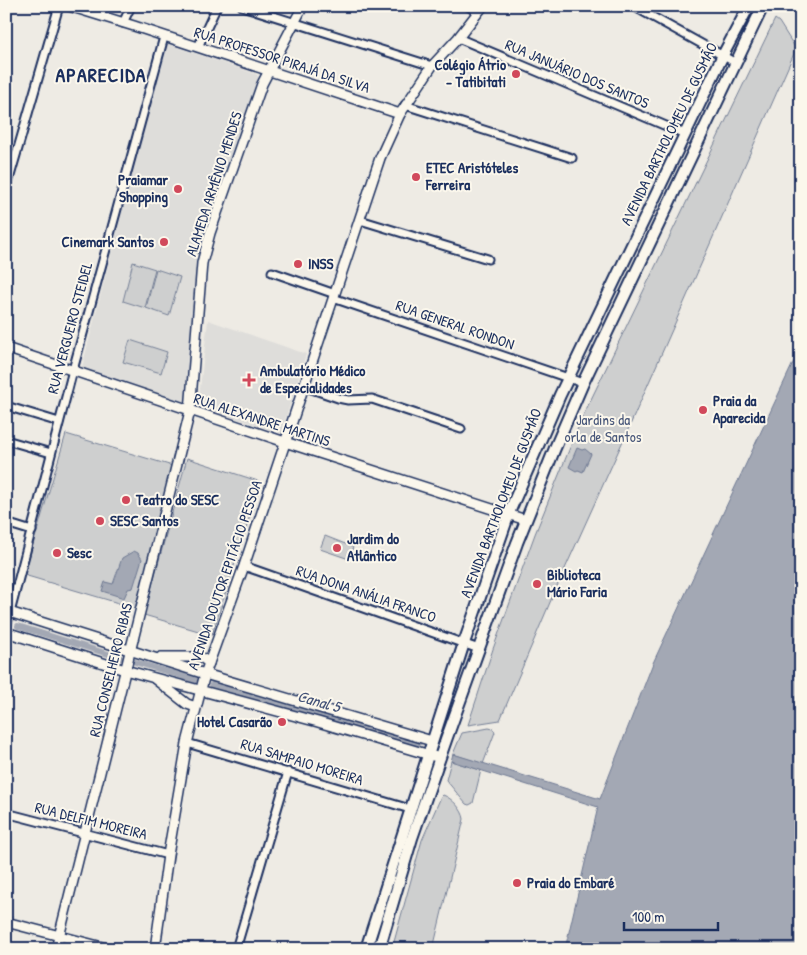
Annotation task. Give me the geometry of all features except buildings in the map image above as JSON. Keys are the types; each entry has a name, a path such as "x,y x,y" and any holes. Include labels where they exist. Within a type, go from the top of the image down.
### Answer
{"main road":[{"name":"RUA PROFESSOR PIRAJÁ DA SILVA","path":"69,6 400,114"},
{"name":"ALAMEDA ARMÊNIO MENDES","path":"190,411 202,262 210,233 259,91 303,6"},
{"name":"AVENIDA BARTHOLOMEU DE GUSMÃO","path":"366,949 464,643 509,515 568,377 723,55 749,6"},
{"name":"AVENIDA BARTHOLOMEU DE GUSMÃO","path":"379,949 412,838 526,520 583,383 764,6"},
{"name":"AVENIDA DOUTOR EPITÁCIO PESSOA","path":"155,949 168,855 187,743 203,682 244,566 380,158 400,114 432,66 481,9"},
{"name":"RUA ALEXANDRE MARTINS","path":"6,348 190,411 526,520"},
{"name":"RUA CONSELHEIRO RIBAS","path":"56,949 190,411"},
{"path":"9,612 155,658 203,682 440,758"},
{"path":"6,632 151,676 203,682 432,741"},
{"path":"155,658 201,657 209,663"},
{"path":"151,676 187,704 196,707"},
{"path":"6,922 110,949"}],"street":[{"path":"6,190 59,6"},
{"path":"123,23 131,6"},
{"path":"198,48 217,6"},
{"path":"242,6 432,66"},
{"path":"468,6 481,9"},
{"path":"633,6 736,63"},
{"name":"RUA VERGUEIRO STEIDEL","path":"6,628 59,422 164,37"},
{"name":"RUA JANUÁRIO DOS SANTOS","path":"458,38 685,134"},
{"path":"406,105 572,158"},
{"path":"360,220 488,259"},
{"name":"RUA GENERAL RONDON","path":"272,272 334,296 583,383"},
{"path":"303,386 348,400 372,399 461,429"},
{"path":"6,406 59,422"},
{"path":"6,440 51,453"},
{"path":"6,523 32,531"},
{"name":"RUA DONA ANÁLIA FRANCO","path":"244,566 479,649"},
{"name":"RUA SAMPAIO MOREIRA","path":"187,743 410,809"},
{"path":"236,949 288,772"},
{"name":"RUA DELFIM MOREIRA","path":"6,813 168,855"}],"shaded area":[{"name":"Praiamar Shopping","path":"168,44 256,74 261,79 235,148 199,265 188,404 185,406 81,371 164,48"},
{"name":"Ambulatório Médico de Especialidades","path":"208,320 306,354 281,433 198,406"},
{"path":"801,346 801,949 565,949 598,807 451,761 453,754 600,799 653,663"},
{"path":"577,448 585,449 591,454 583,472 569,467"},
{"path":"134,551 142,559 133,588 128,589 124,598 102,591 105,582 113,584 122,558"}],"green space":[{"name":"Jardins da orla de Santos","path":"775,19 779,22 796,49 554,593 500,720 468,725 493,649 535,534 582,418"},
{"path":"133,262 155,269 145,308 123,301"},
{"path":"156,269 180,277 169,316 146,308"},
{"path":"130,340 167,352 161,373 123,362"},
{"name":"SESC Santos","path":"66,434 176,467 135,608 24,575"},
{"path":"187,458 261,482 212,635 144,615"},
{"name":"Jardim do Atlântico","path":"325,536 353,547 349,559 320,549"},
{"path":"489,728 495,732 483,764 453,754 462,733"},
{"path":"451,761 481,770 473,803 469,805 466,804 446,780"},
{"path":"443,795 456,805 462,812 464,819 433,949 392,949 422,840"}],"waterway":[{"name":"Canal 5","path":"18,626 121,658"},
{"name":"Canal 5","path":"135,662 195,680"},
{"name":"Canal 5","path":"212,685 419,743"}],"place":[{"name":"Colégio Átrio - Tatibitati","path":"516,74"},
{"name":"ETEC Aristóteles Ferreira","path":"416,177"},
{"name":"Praiamar Shopping","path":"178,189"},
{"name":"Cinemark Santos","path":"164,242"},
{"name":"INSS","path":"298,264"},
{"name":"Ambulatório Médico de Especialidades","path":"249,380"},
{"name":"Praia da Aparecida","path":"703,410"},
{"name":"Teatro do SESC","path":"126,500"},
{"name":"SESC Santos","path":"100,521"},
{"name":"Jardim do Atlântico","path":"337,548"},
{"name":"Sesc","path":"57,553"},
{"name":"Biblioteca Mário Faria","path":"537,584"},
{"name":"Hotel Casarão","path":"282,722"},
{"name":"Praia do Embaré","path":"517,883"}],"district":[{"name":"APARECIDA","path":"101,75"}]}
